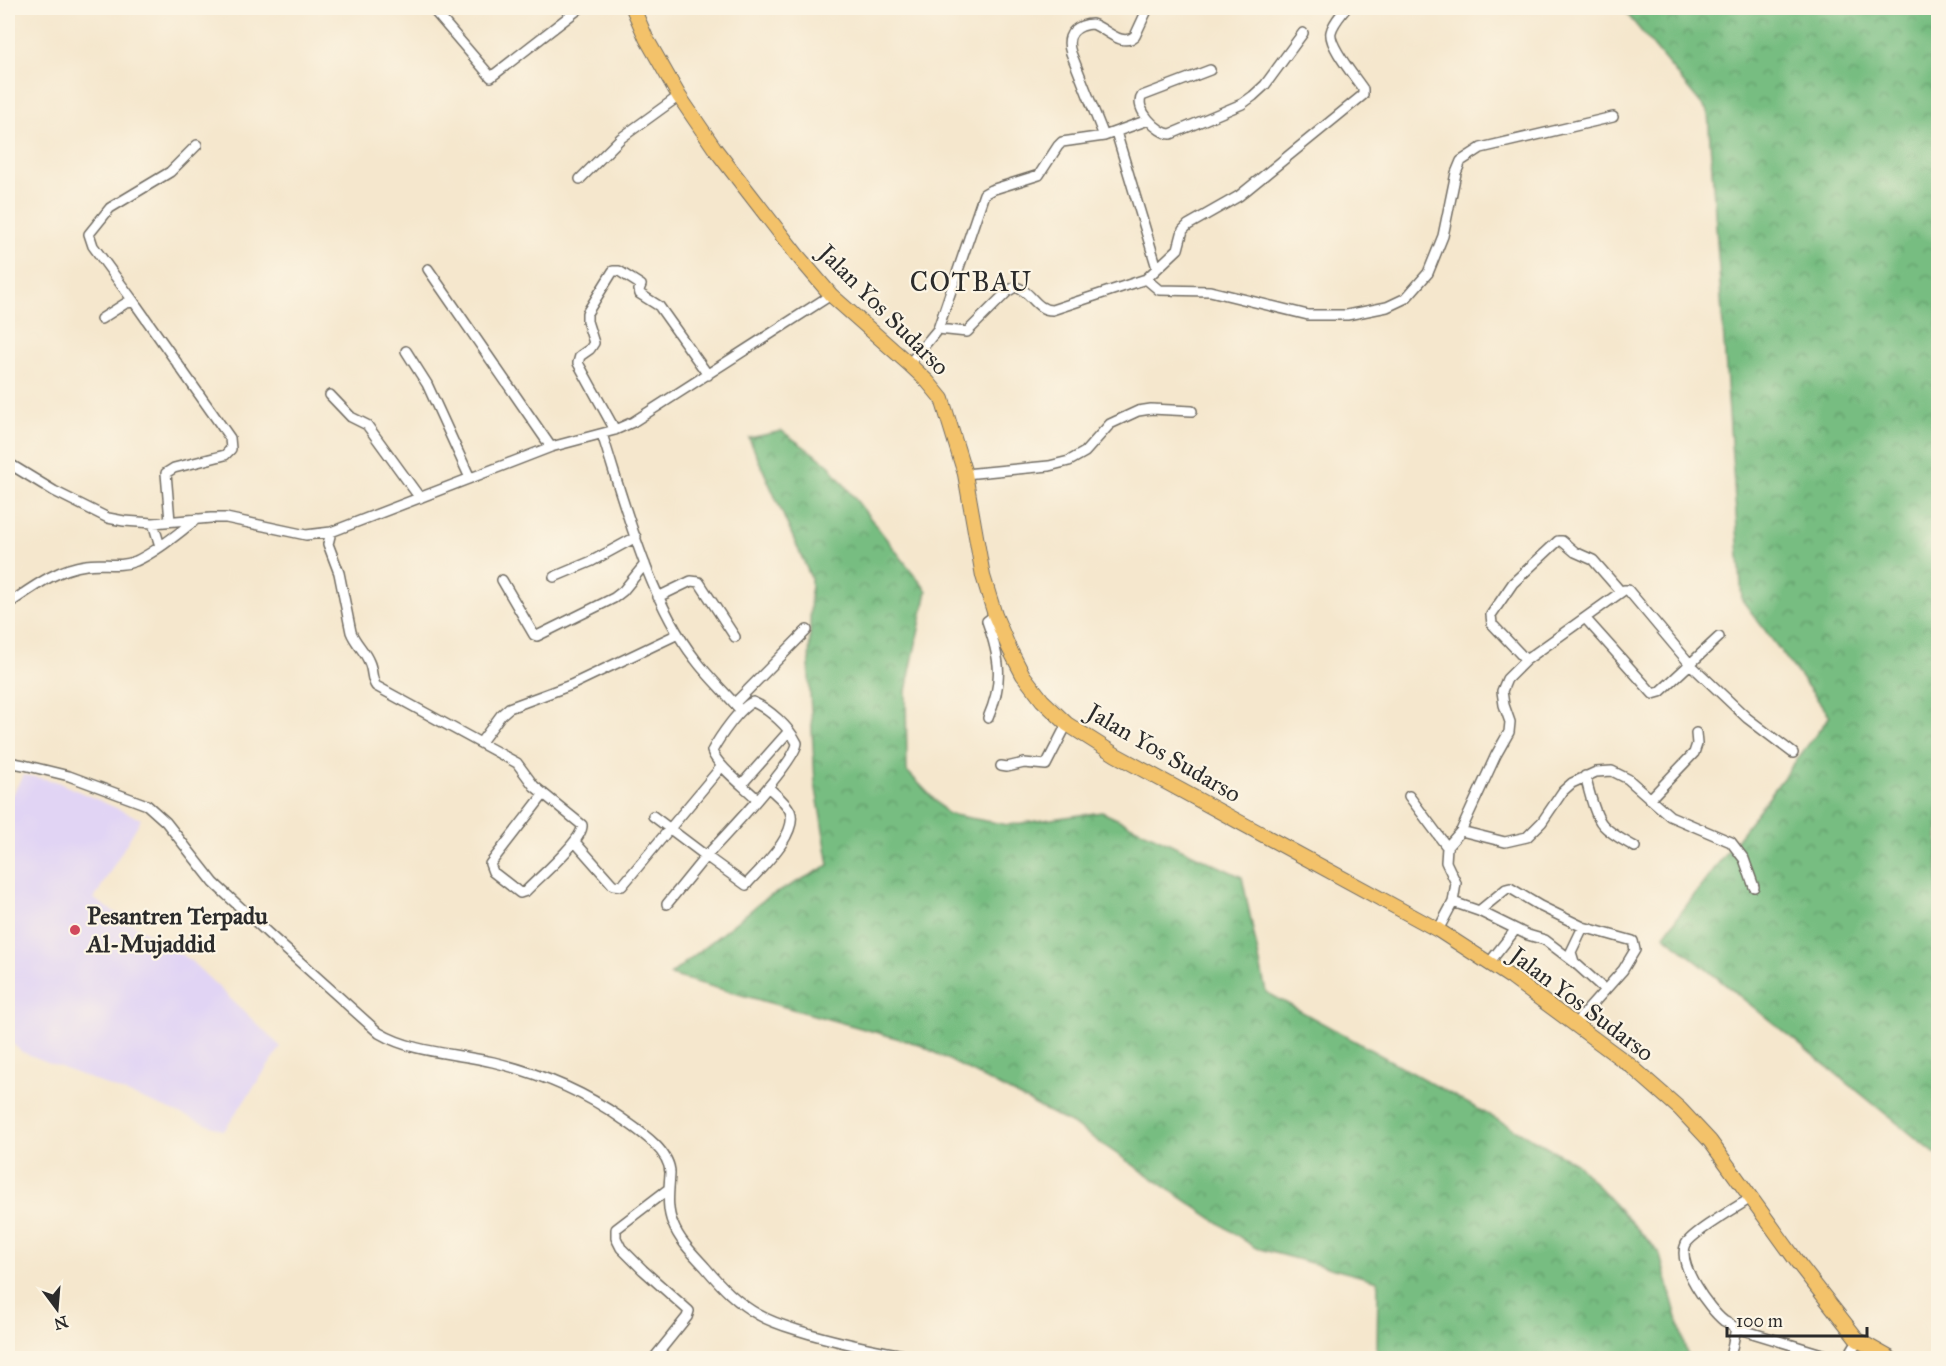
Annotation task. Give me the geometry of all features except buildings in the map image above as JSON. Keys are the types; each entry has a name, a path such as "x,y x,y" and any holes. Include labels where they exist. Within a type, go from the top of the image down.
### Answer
{"highway":[{"name":"Jalan Yos Sudarso","path":"633,8 646,38 679,96 715,149 797,255 831,295 909,364 942,399 965,474 983,576 995,615 1023,675 1042,700 1067,724 1116,755 1438,930 1490,963 1631,1066 1698,1126 1798,1263 1858,1340 1890,1359"}],"street":[{"path":"432,8 491,77 580,8"},
{"path":"1104,136 1068,45 1070,35 1079,27 1091,24 1117,38 1128,40 1135,36 1148,8"},
{"path":"938,329 967,332 1007,292 1015,287 1024,290 1045,310 1052,310 1146,279 1178,249 1183,230 1188,225 1239,195 1363,95 1363,89 1330,38 1331,31 1346,8"},
{"path":"1210,70 1142,96 1139,104 1148,120 1165,134 1171,134 1242,104 1265,85 1303,33"},
{"path":"580,178 621,138 679,96"},
{"path":"1146,279 1159,290 1210,291 1308,315 1347,315 1387,308 1406,298 1428,273 1443,236 1456,173 1461,161 1481,148 1613,117"},
{"path":"909,364 938,329 984,194 1039,176 1062,142 1104,136 1148,120"},
{"path":"1116,132 1157,268"},
{"path":"170,521 166,473 174,468 225,455 232,444 230,438 93,246 89,234 110,208 170,172 197,145"},
{"path":"428,269 551,447"},
{"path":"615,430 578,363 580,356 594,343 587,321 587,313 613,271 619,271 641,285 640,294 659,306 708,375"},
{"path":"8,463 93,512 108,518 153,523 226,518 306,535 331,532 551,447 602,434 633,423 831,295"},
{"path":"101,319 126,303 134,302"},
{"path":"406,351 427,384 470,478"},
{"path":"330,395 351,417 367,425 420,498"},
{"path":"965,474 1049,466 1069,461 1085,452 1110,424 1138,411 1151,409 1192,411"},
{"path":"602,434 658,597 695,659 738,707"},
{"path":"8,602 55,574 68,569 98,564 122,566 136,561 197,519"},
{"path":"153,523 160,546"},
{"path":"331,532 328,544 339,573 351,632 369,661 373,682 376,686 517,762 534,786 544,794 582,825 583,830 575,842 523,893 520,893 490,868 490,864 544,794"},
{"path":"554,577 592,561 636,537"},
{"path":"1526,660 1492,624 1491,615 1513,583 1558,541 1562,541 1575,552 1593,560 1621,592"},
{"path":"502,580 537,636 614,598 623,591 645,564"},
{"path":"658,597 692,581 699,582 735,637"},
{"path":"1438,930 1453,902 1456,883 1446,862 1447,847 1461,831 1496,754 1509,732 1510,722 1503,698 1507,678 1526,660 1621,592 1628,590 1690,664 1747,718 1793,753"},
{"path":"988,718 997,697 999,680 995,645 987,621 995,615"},
{"path":"1585,618 1653,694 1660,692 1719,637"},
{"path":"757,799 722,765 712,751 738,707 807,630"},
{"path":"481,742 509,708 571,685 678,634"},
{"path":"667,904 706,856 768,787 794,754 797,746 796,740 789,731 755,703 738,707"},
{"path":"1001,766 1007,767 1024,762 1046,765 1067,724"},
{"path":"742,784 789,731"},
{"path":"1650,799 1694,753 1697,744 1696,733"},
{"path":"8,762 69,776 147,805 166,822 214,883 379,1033 394,1042 492,1062 522,1071 590,1098 649,1139 663,1155 669,1167 668,1190 672,1222 690,1251 723,1288 753,1311 779,1324 814,1335 921,1359"},
{"path":"575,842 613,885 618,887 626,882 722,765"},
{"path":"1461,831 1505,842 1527,837 1542,822 1563,791 1572,783 1585,776 1603,771 1621,774 1670,816 1731,842 1744,859 1754,887"},
{"path":"1585,776 1599,819 1615,835 1635,847"},
{"path":"653,816 746,885 790,831 792,820 790,813 768,787"},
{"path":"1409,796 1447,847"},
{"path":"1479,911 1510,888 1583,927 1635,943 1635,950 1623,970 1575,1024"},
{"path":"1453,902 1479,911 1528,935 1545,940 1605,990"},
{"path":"1574,962 1571,952 1583,927"},
{"path":"1490,963 1516,929"},
{"path":"654,1359 687,1317 689,1311 621,1248 616,1238 616,1229 668,1190"},
{"path":"1751,1198 1692,1238 1687,1244 1684,1251 1690,1274 1708,1304 1725,1321 1736,1328 1833,1358"},
{"path":"1730,1359 1736,1328"},
{"path":"1847,1359 1858,1340"}],"shaded area":[{"name":"Pesantren Terpadu Al-Mujaddid","path":"24,775 55,781 141,819 94,899 191,961 281,1047 224,1131 22,1052 8,1040 8,801"}],"green space":[{"path":"1622,8 1938,8 1938,1156 1664,935 1830,716 1742,600 1708,112"},
{"path":"782,431 828,464 927,591 906,691 907,771 948,814 1008,825 1102,812 1242,877 1266,992 1576,1163 1659,1252 1688,1358 1377,1358 1378,1281 1256,1248 1074,1125 918,1044 670,975 765,899 829,865 815,783 809,675 811,578 749,438"}],"place":[{"name":"Pesantren Terpadu Al-Mujaddid","path":"75,930"}],"district":[{"name":"COTBAU","path":"971,281"}]}
